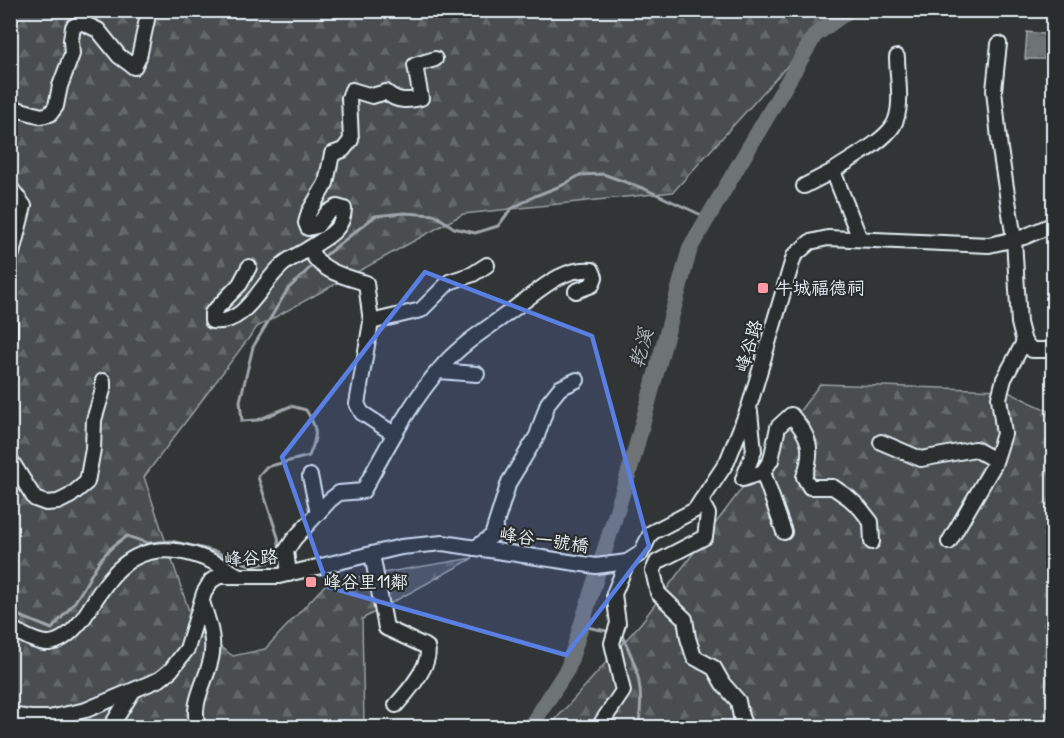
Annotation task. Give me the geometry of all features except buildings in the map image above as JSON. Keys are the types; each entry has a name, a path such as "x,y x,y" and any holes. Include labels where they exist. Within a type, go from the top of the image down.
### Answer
{"street":[{"path":"10,107 41,116 50,114 56,106 60,86 72,54 73,27 81,22 98,30 119,56 134,67 139,57 149,10"},
{"path":"999,44 994,90 1000,149 1014,239 1019,323 1024,342 1032,350 1053,350"},
{"path":"804,186 833,171 881,138 893,125 898,106 897,57"},
{"path":"249,267 240,284 212,313 212,321 221,322 238,314 255,300 265,284 285,262 315,257 344,221 344,209 337,207 327,213 317,226 308,228 306,223 309,212 327,183 332,154 343,150 351,140 348,98 352,90 372,96 386,92 401,101 421,98 416,65 435,59"},
{"path":"833,171 860,239"},
{"path":"10,187 24,206 10,261"},
{"name":"峰谷路","path":"627,562 641,553 651,533 695,510 727,462 749,408 794,256 810,242 828,238 988,245 1014,239 1053,224"},
{"path":"315,257 332,272 366,283 371,322 357,404 362,413 394,435"},
{"path":"371,322 421,310 449,282 473,274 487,265"},
{"path":"289,574 286,551 294,539 339,493 363,490 394,435 445,363 484,329 549,282 570,271 592,270 596,277 592,285 576,291"},
{"path":"10,322 10,335"},
{"path":"949,542 995,460 1004,434 999,398 1004,380 1024,342"},
{"path":"439,370 477,374"},
{"path":"10,459 35,499 45,503 58,502 70,496 87,482 93,449 94,420 103,390 103,381"},
{"path":"481,549 492,536 509,482 537,436 548,403 560,388 577,381"},
{"path":"749,408 754,451 743,478 763,471 771,460 778,427 791,415 804,429 809,444 809,464 804,477 810,487 833,487 860,508 870,522 872,542"},
{"path":"881,441 921,459 975,448 995,460"},
{"path":"763,471 784,532"},
{"path":"310,476 318,513"},
{"path":"701,501 708,514 705,537 657,562 653,571 658,593 685,619 694,657 714,668 723,684 738,700 746,728"},
{"name":"峰谷路","path":"10,715 49,718 86,710 160,679 171,670 187,648 202,600 211,581 219,576 279,576 401,547 443,543 481,549"},
{"path":"10,628 48,643 62,639 76,626 120,567 141,554 171,549 217,562 240,577"},
{"name":"峰谷一號橋","path":"481,549 596,566 627,562"},
{"path":"372,554 386,628 427,647 429,651 428,659 413,684 396,705"},
{"path":"603,728 602,722 623,691 612,643 618,615 614,594 627,562"},
{"path":"199,728 197,704 212,653 209,625 202,600"},
{"path":"110,728 133,691"}],"highlighted area":[{"path":"425,272 592,336 649,546 566,655 328,587 282,457"}],"green space":[{"path":"10,11 837,11 673,192 463,214 257,327 144,477 195,629 233,656 265,649 328,582 473,558 362,619 364,728 11,727"},
{"path":"820,384 1004,390 1053,413 1053,727 548,728 641,623"}],"water":[{"path":"1027,32 1053,35 1053,55 1050,59 1025,59"}],"waterway":[{"name":"乾溪","path":"530,728 568,668 632,462 690,248 815,35 849,10"},
{"path":"322,258 375,216 404,213 435,215 454,228 475,233 498,226 511,209 580,175 603,174 645,189 708,218"},
{"path":"10,612 52,629 74,603 101,559 127,536 148,543 171,541 193,546 254,566 269,562 280,550 278,537 258,477 266,467 309,456 314,443 315,427 306,410 291,406 258,420 242,421 240,401 253,347 288,289 314,264"},
{"path":"581,626 612,632"},
{"path":"619,633 636,668 641,702 638,728"}],"place":[{"name":"牛城福德祠","path":"763,288"},
{"name":"峰谷里11鄰","path":"311,582"}]}
